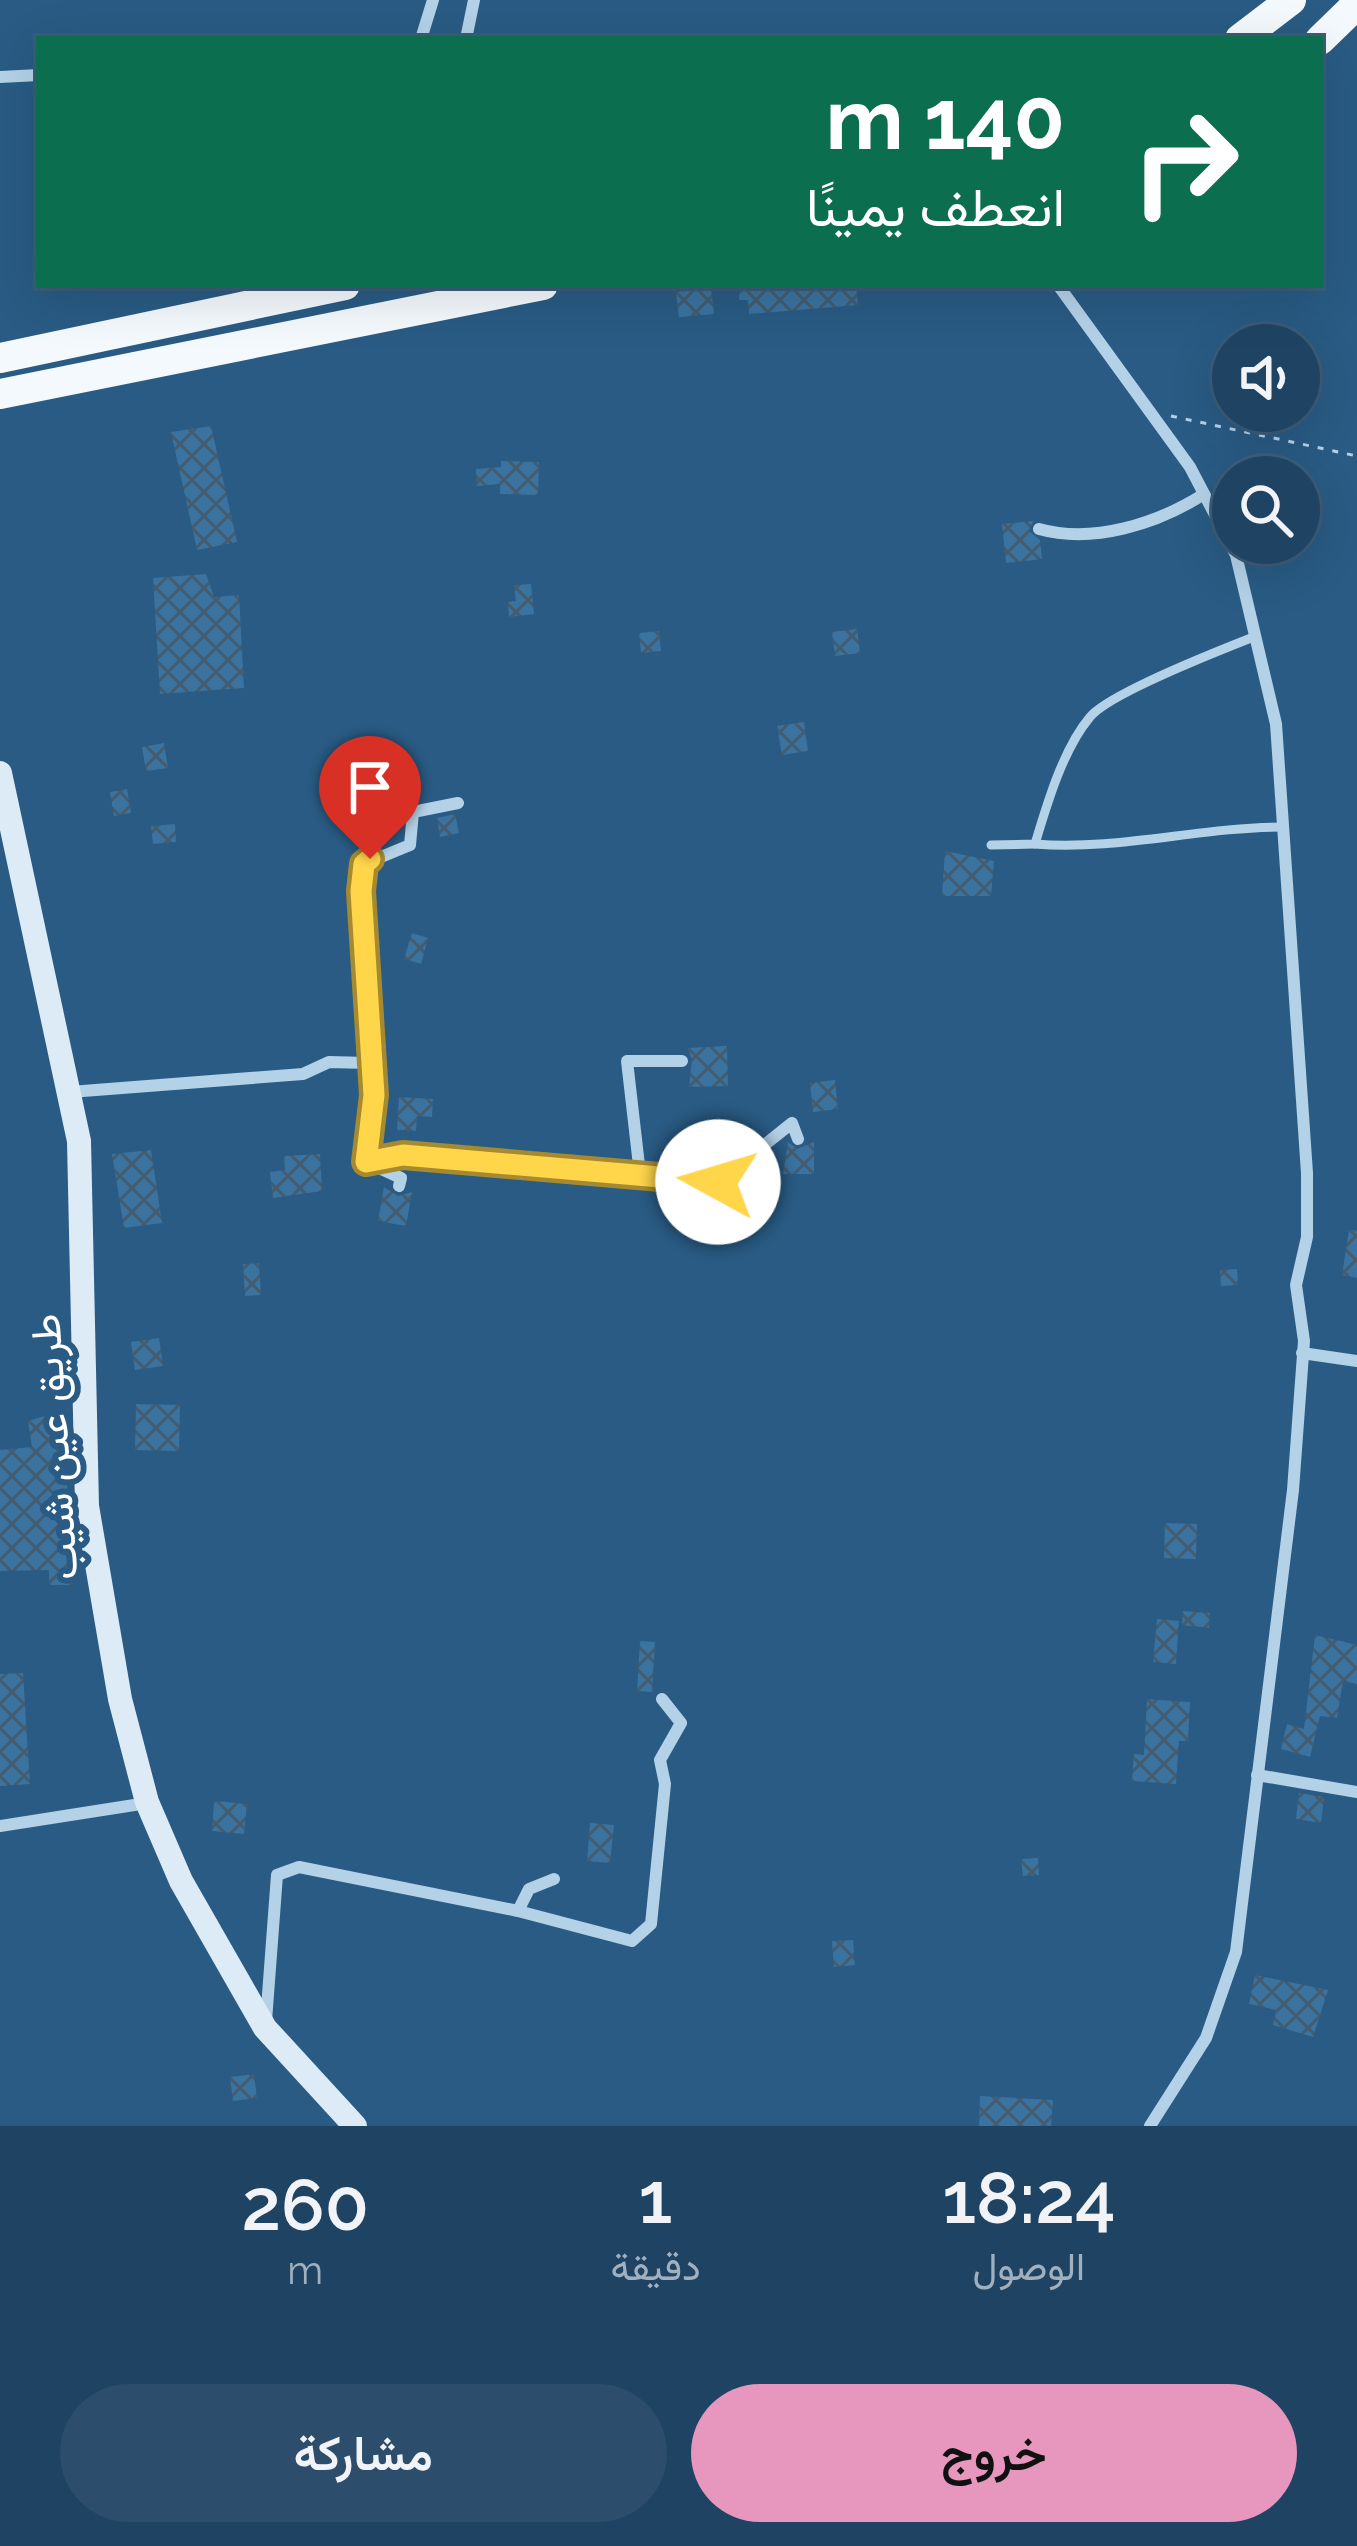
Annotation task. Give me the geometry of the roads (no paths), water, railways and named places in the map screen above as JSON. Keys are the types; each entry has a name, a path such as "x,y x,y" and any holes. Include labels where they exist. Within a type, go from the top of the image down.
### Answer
{"main road":[{"path":"1244,36 1292,0"},
{"path":"1323,37 1357,4"},
{"path":"0,358 331,288"},
{"path":"0,394 528,288"},
{"path":"80,342 86,375"},
{"name":"طريق عين شيب","path":"0,773 79,1141 88,1506 119,1699 147,1802 181,1881 265,2028 355,2126"}],"street":[{"path":"422,36 433,0"},
{"path":"467,36 474,0"},
{"path":"0,77 36,74"},
{"path":"1060,288 1152,412 1237,555 1276,724 1307,1173 1307,1237 1297,1285 1302,1353 1293,1490 1257,1774 1257,1815 1236,1952 1206,2038 1150,2126"},
{"path":"1039,529 1087,535 1156,518 1204,494"},
{"path":"366,1162 374,1095 368,1064 364,864 410,845 413,812 458,803"},
{"path":"640,1174 628,1061 682,1061"},
{"path":"70,1093 303,1075 329,1062 368,1064"},
{"path":"718,1182 792,1123 798,1139"},
{"path":"366,1162 403,1155 742,1184"},
{"path":"366,1162 401,1178 399,1186"},
{"path":"1302,1353 1357,1361"},
{"path":"265,2028 277,1875 299,1867 518,1911 632,1941 651,1924 665,1784 660,1760 681,1724 662,1699"},
{"path":"1257,1774 1357,1792"},
{"path":"0,1826 147,1802"},
{"path":"518,1911 529,1889 554,1879"}],"lane":[{"path":"1035,844 1048,799 1091,715 1184,664 1256,636"},
{"path":"991,844 1076,847 1194,831 1283,827"}]}
